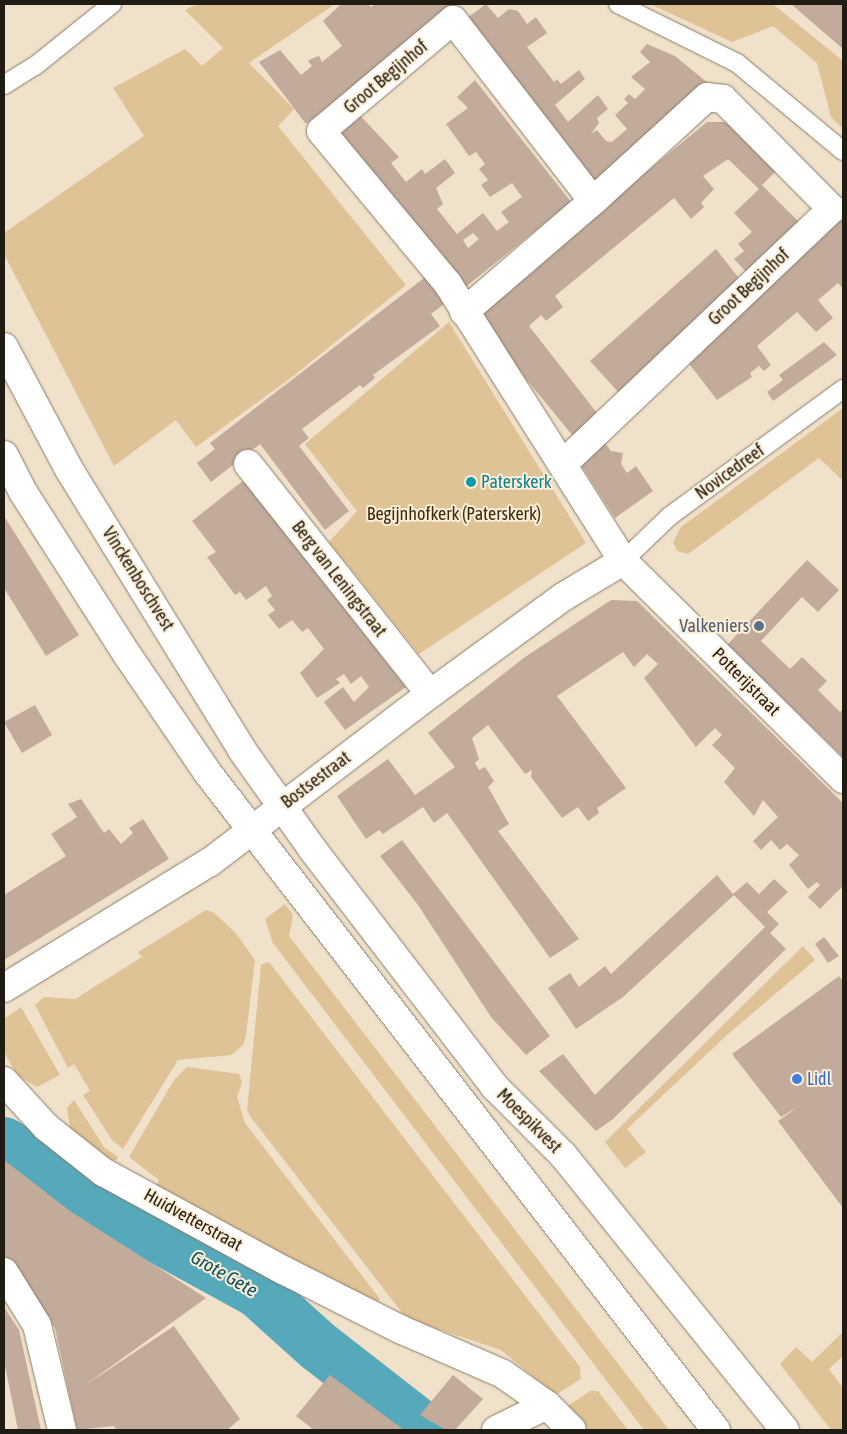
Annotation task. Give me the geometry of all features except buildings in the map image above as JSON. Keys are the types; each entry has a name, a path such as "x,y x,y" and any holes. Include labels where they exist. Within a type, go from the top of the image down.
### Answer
{"street":[{"name":"Groot Begijnhof","path":"464,312 593,201 708,97 723,99 832,209 563,464 464,312 448,284 321,132 453,20 593,201"},
{"name":"Vinckenboschvest","path":"4,347 70,471 242,750 282,805"},
{"path":"4,455 23,492 128,656 252,831 716,1430"},
{"name":"Berg van Leningstraat","path":"248,464 430,694"},
{"name":"Potterijstraat","path":"563,464 623,561 843,779"},
{"name":"Bostsestraat","path":"4,988 210,862 252,831 282,805 563,597 623,561"},
{"name":"Moespikvest","path":"282,805 495,1087 563,1155 785,1430"},
{"name":"Huidvetterstraat","path":"4,1081 46,1127 104,1172 402,1330 503,1374 547,1405 572,1430"},
{"path":"4,1272 37,1325 62,1430"},
{"path":"496,1430 547,1405"}],"lane":[{"path":"4,85 35,66 112,4"},
{"path":"618,4 737,63 843,152"},
{"name":"Novicedreef","path":"623,561 670,516 843,389"}],"green space":[{"path":"197,4 335,4 249,63 294,109 278,126 406,285 296,374 196,447 176,420 114,466 4,254 4,233 144,136 113,88 185,49 202,66 223,48 185,10"},
{"path":"650,4 773,4 843,61 843,129 831,117 817,63 773,26 732,42"},
{"name":"Begijnhofkerk (Paterskerk)","path":"449,322 586,543 419,654 329,542 357,511 305,444"},
{"path":"843,408 843,481 819,458 688,554 677,551 673,542 681,527"},
{"path":"285,904 293,915 289,936 669,1430 644,1430 273,943 265,919"},
{"path":"206,910 213,912 235,932 255,960 246,1035 243,1045 231,1055 178,1060 123,1149 112,1140 83,1095 90,1091 74,1064 68,1068 35,1005 44,997 75,999 142,957 138,952"},
{"path":"803,946 815,960 727,1035 627,1129 646,1152 625,1168 605,1142"},
{"path":"269,962 580,1367 581,1379 555,1395 501,1350 414,1321 403,1314 250,1116 247,1110 261,965"},
{"path":"21,1007 60,1075 37,1087 17,1075 4,1052 4,1019"},
{"path":"187,1067 239,1074 242,1082 237,1097 245,1123 380,1299 376,1303 156,1188 159,1180 129,1157 174,1080"},
{"path":"74,1100 104,1147 118,1157 116,1161 108,1159 70,1128 67,1108"},
{"path":"843,1332 843,1356 829,1369 843,1388 843,1430 831,1430 780,1364 796,1347 812,1362"},
{"path":"590,1391 598,1391 628,1430 584,1430 568,1406"}],"waterway":[{"name":"Grote Gete","path":"4,1143 105,1208 258,1292 318,1346 426,1430"}],"place":[{"name":"Paterskerk","path":"471,482"},
{"name":"Valkeniers","path":"759,626"},
{"name":"Lidl","path":"797,1079"}]}
